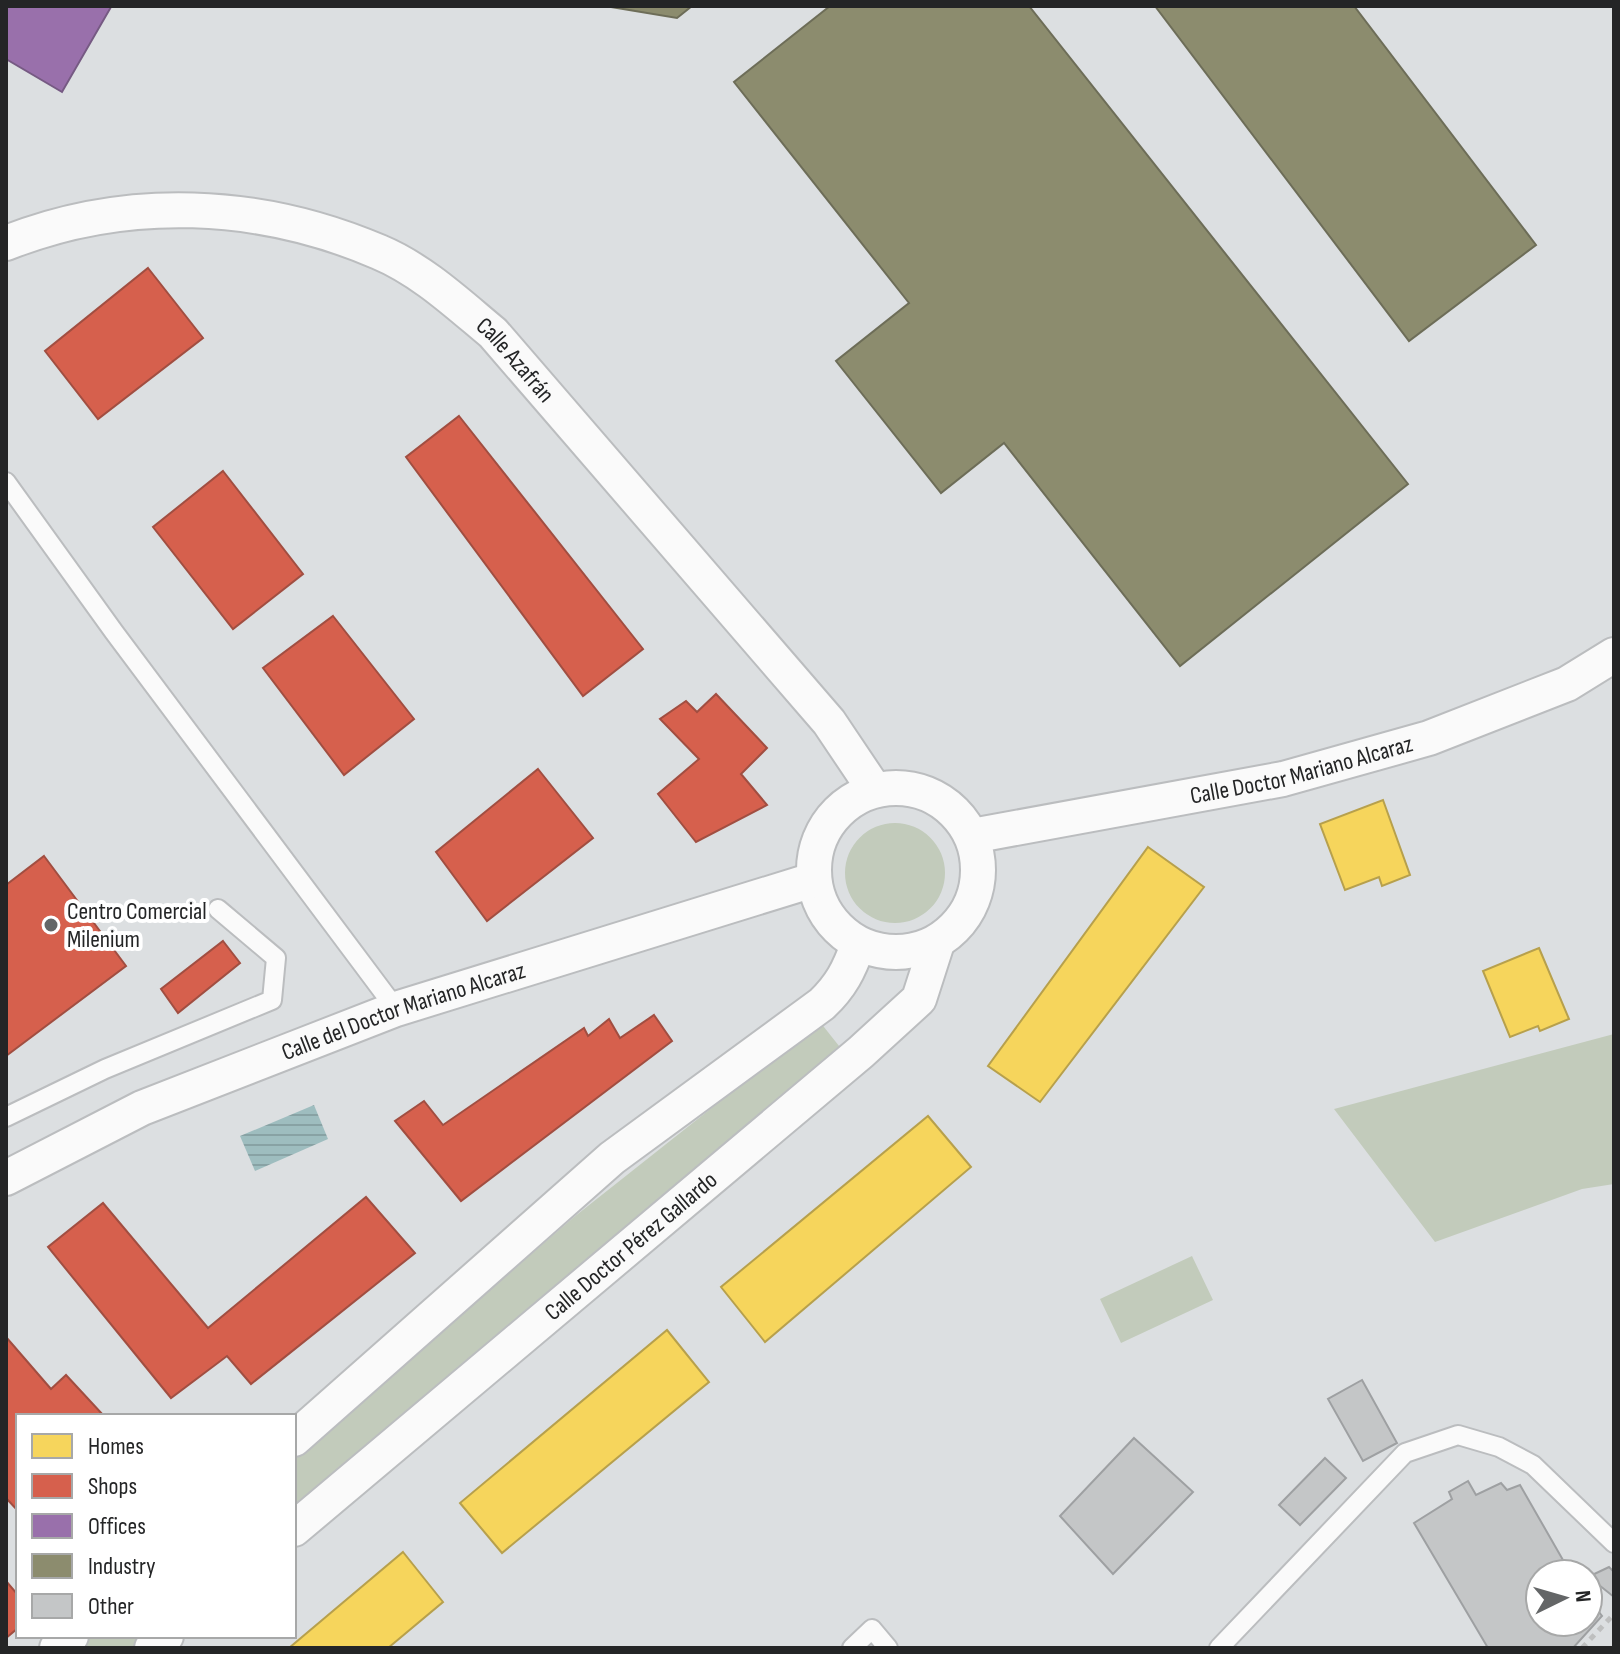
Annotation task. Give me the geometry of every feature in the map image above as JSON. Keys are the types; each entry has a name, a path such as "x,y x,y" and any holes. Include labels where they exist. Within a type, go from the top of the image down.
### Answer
{"street":[{"name":"Calle Azafrán","path":"6,243 107,214 173,208 239,214 311,228 381,253 439,288 493,333 829,722 874,789"},
{"name":"Calle Doctor Mariano Alcaraz","path":"972,836 1283,779 1429,738 1567,684 1614,655"},
{"path":"913,788 949,805 972,836 979,876 967,915 937,943 898,954 858,945 828,918 813,880 818,841 840,808 874,789 913,788"},
{"name":"Calle del Doctor Mariano Alcaraz","path":"6,1178 142,1108 396,1009 813,880"},
{"name":"Calle Doctor Pérez Gallardo","path":"296,1527 861,1052 919,999 937,943"},
{"path":"296,1437 612,1158 822,1004 848,974 858,945"}],"lane":[{"path":"6,482 114,632 396,1009"},
{"path":"6,1117 105,1069 272,1000 276,958 218,909"},
{"path":"1219,1648 1405,1453 1458,1435 1499,1447 1533,1465 1614,1543"},
{"path":"852,1648 872,1629 888,1648"}],"path":[{"path":"1582,1648 1614,1614"}],"green space":[{"path":"895,823 914,827 930,838 941,854 945,873 941,892 930,908 914,919 895,923 876,919 860,908 849,892 845,873 849,854 860,838 876,827"},
{"path":"820,1022 843,1051 296,1510 296,1458 574,1217"},
{"path":"1614,1034 1614,1184 1582,1189 1435,1242 1334,1109"},
{"path":"1192,1256 1213,1300 1121,1343 1100,1299"},
{"path":"89,1638 145,1638 133,1648 77,1648"}],"water":[{"path":"314,1105 328,1139 255,1171 240,1136"}],"building: Homes":[{"path":"1383,800 1410,875 1382,886 1379,877 1345,890 1320,824"},
{"path":"1148,847 1204,887 1040,1102 988,1066"},
{"path":"1539,948 1569,1019 1540,1031 1538,1026 1510,1037 1483,971"},
{"path":"928,1116 971,1167 765,1342 721,1287"},
{"path":"667,1330 709,1382 502,1553 460,1503"},
{"path":"403,1552 443,1602 388,1648 289,1648"}],"building: Shops":[{"path":"148,268 203,338 98,419 45,351"},
{"path":"459,416 643,649 583,696 406,457"},
{"path":"223,471 303,574 233,629 153,527"},
{"path":"333,616 414,719 344,775 263,668"},
{"path":"716,694 767,748 741,774 767,805 696,842 658,794 699,759 660,719 686,701 697,712"},
{"path":"538,769 593,838 487,921 436,852"},
{"name":"Centro Comercial Milenium","path":"44,856 126,966 6,1056 6,885"},
{"path":"223,941 240,963 178,1013 161,989"},
{"path":"654,1015 672,1041 461,1201 395,1121 424,1101 443,1125 584,1028 588,1036 609,1019 620,1038"},
{"path":"366,1197 415,1253 251,1384 227,1356 171,1398 48,1247 103,1203 208,1328"},
{"path":"6,1337 51,1389 66,1375 102,1414 16,1414 16,1509 6,1498"},
{"path":"6,1581 16,1593 16,1630 6,1638"}],"building: Offices":[{"path":"6,6 111,7 62,92 6,59"}],"building: Industry":[{"path":"605,6 692,6 677,18"},
{"path":"830,6 1029,6 1408,484 1180,666 1004,443 941,493 836,361 909,303 734,82"},
{"path":"1155,6 1354,6 1536,245 1409,341"}],"building: Other":[{"path":"1362,1380 1397,1443 1363,1461 1328,1399"},
{"path":"1134,1438 1193,1492 1113,1574 1060,1516"},
{"path":"1325,1458 1346,1478 1300,1525 1279,1505"},
{"path":"1468,1481 1476,1495 1501,1483 1507,1490 1520,1485 1562,1558 1524,1558 1524,1638 1582,1638 1573,1648 1488,1648 1414,1523 1452,1499 1449,1492"},
{"path":"1609,1567 1614,1572 1614,1597 1604,1589 1604,1569"}],"place":[{"name":"Centro Comercial Milenium","path":"51,925"}]}
